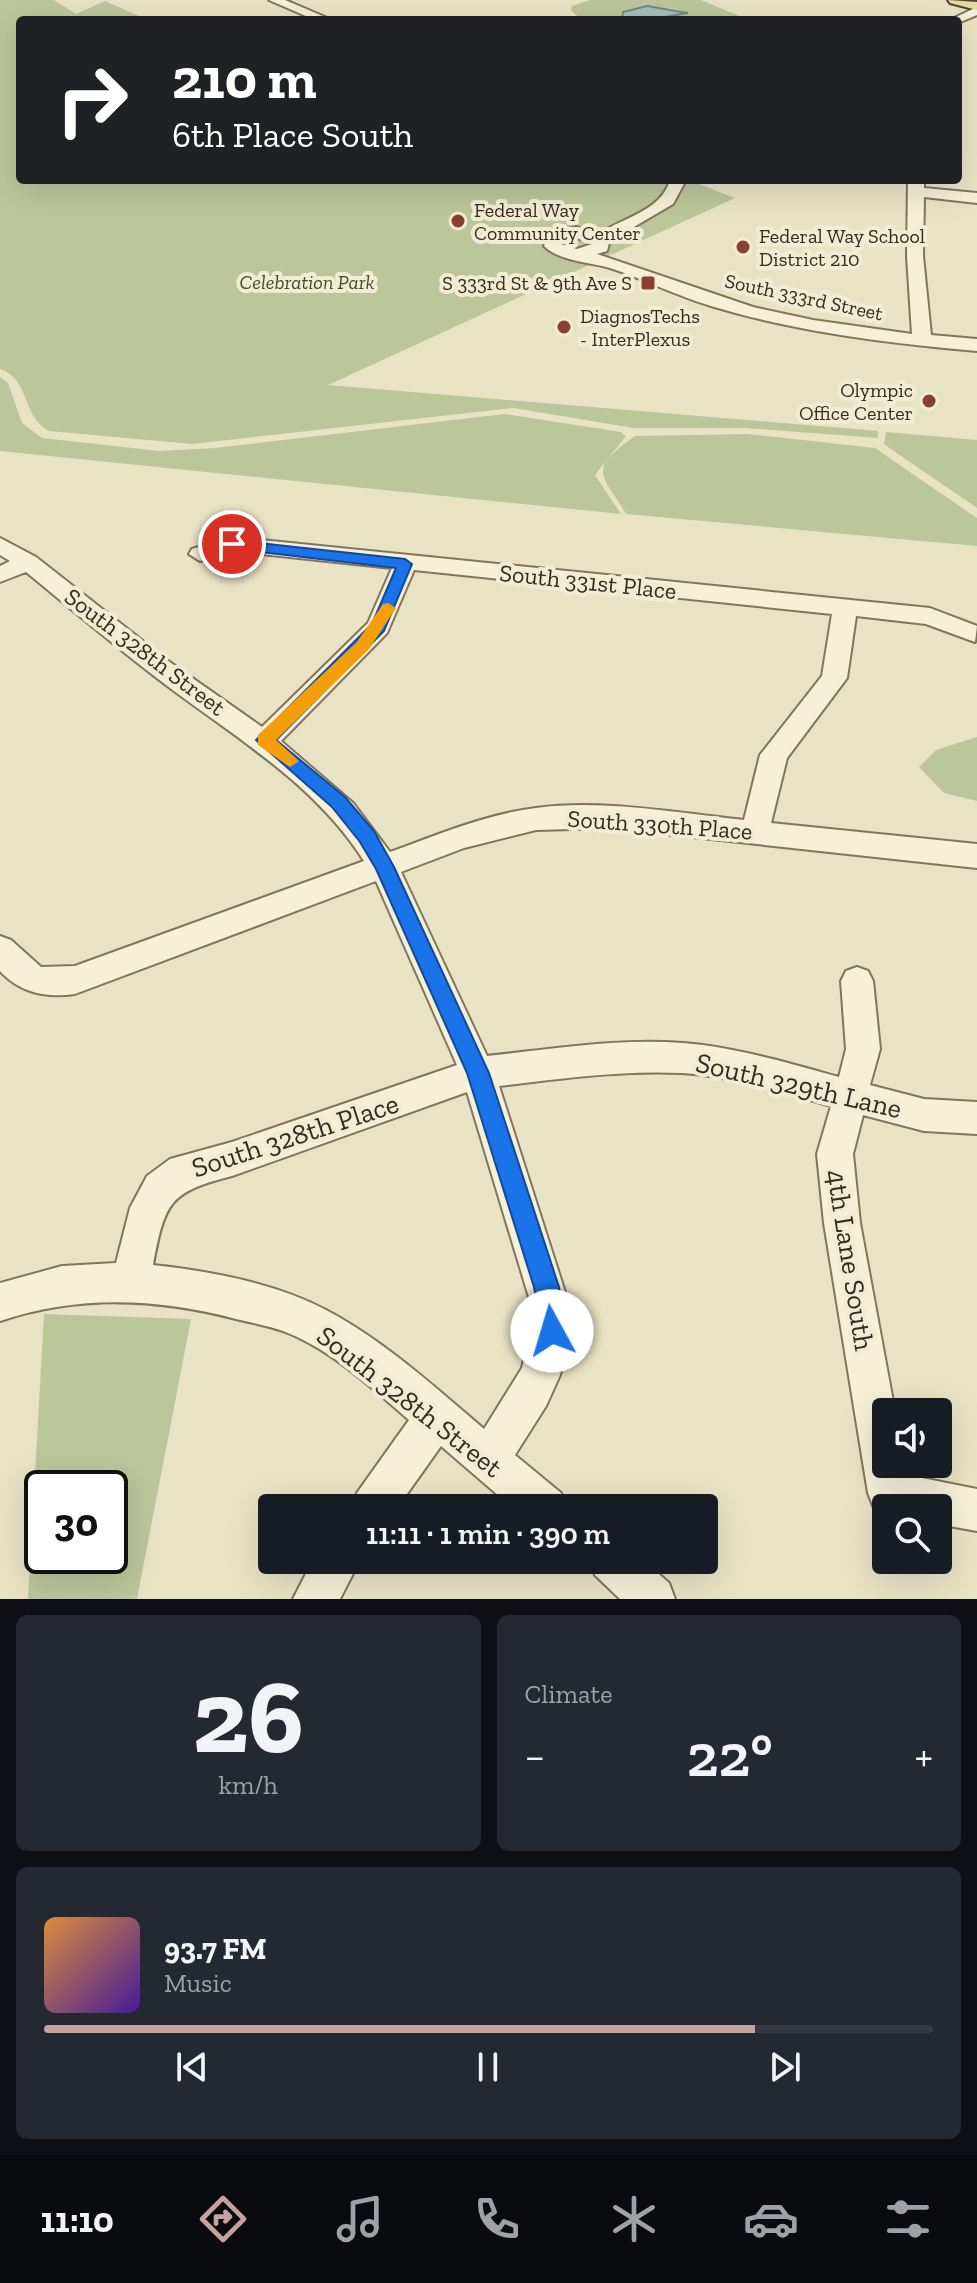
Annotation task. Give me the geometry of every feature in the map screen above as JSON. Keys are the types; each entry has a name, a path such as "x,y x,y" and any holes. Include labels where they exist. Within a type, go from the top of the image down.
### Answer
{"main road":[{"path":"955,0 977,4"}],"street":[{"path":"275,0 316,16"},
{"path":"651,211 604,228 558,235 551,243 559,251 577,255 595,252 601,242 651,211 673,196 677,184"},
{"path":"922,341 915,256 917,186 977,198"},
{"name":"South 333rd Street","path":"576,232 601,242 605,251 628,267"},
{"name":"South 333rd Street","path":"577,255 628,267 712,301 750,311 845,332 977,345"},
{"name":"South 331st Place","path":"200,554 232,544 845,607 930,616 975,634"},
{"name":"South 328th Street","path":"0,545 28,562 183,684 265,740"},
{"path":"0,575 28,562"},
{"path":"405,564 378,627 265,740 338,802 367,836 384,867 478,1073 553,1314 552,1347 541,1376 525,1406 487,1459"},
{"path":"755,832 774,755 834,678 845,607"},
{"name":"South 330th Place","path":"0,949 23,976 35,982 75,980 481,831 536,819 609,817 977,856"},
{"name":"4th Lane South","path":"857,981 863,1049 835,1154 842,1223 889,1493 977,1510"},
{"name":"South 329th Lane","path":"478,1073 605,1058 684,1058 758,1071 851,1099 924,1115 977,1118"},
{"name":"South 328th Place","path":"132,1279 143,1221 160,1189 183,1171 232,1159 478,1073"},
{"name":"South 328th Street","path":"0,1302 77,1282 132,1279 216,1294 316,1326 436,1417 529,1494"},
{"path":"382,1494 436,1417"},
{"path":"315,1599 330,1574"},
{"path":"625,1574 653,1599"}],"green space":[{"name":"Celebration Park","path":"0,0 54,0 76,14 105,1 139,16 16,16 16,184 699,184 735,198 328,385 878,431 878,438 745,428 634,428 513,408 192,444 49,431 34,417 17,381 0,369"},
{"path":"590,0 701,0 739,16 667,16 687,12 653,7 637,9 624,16 577,16 571,10 572,6"},
{"path":"0,377 8,383 22,423 42,438 160,451 215,448 504,414 621,432 626,436 595,475 621,514 0,451"},
{"path":"886,432 977,440 977,508 884,444"},
{"path":"748,434 875,448 977,518 977,546 626,514 603,473 609,457 635,436"},
{"path":"977,737 977,801 944,793 919,767 936,750"},
{"path":"44,1314 191,1319 137,1599 28,1599 29,1574 128,1574 128,1470 35,1470"}],"water":[{"path":"647,6 688,13 622,16 623,12"}],"slow traffic":[{"path":"290,761 265,740 363,646 388,608"}],"place":[{"name":"Federal Way Community Center","path":"458,221"},
{"name":"Federal Way School District 210","path":"743,247"},
{"name":"S 333rd St & 9th Ave S","path":"648,283"},
{"name":"DiagnosTechs - InterPlexus","path":"564,327"},
{"name":"Olympic Office Center","path":"929,401"}],"route":[{"path":"232,544 405,564 389,606 363,646 265,740 338,802 367,836 384,867 478,1073 547,1287 553,1314 552,1331"}]}
